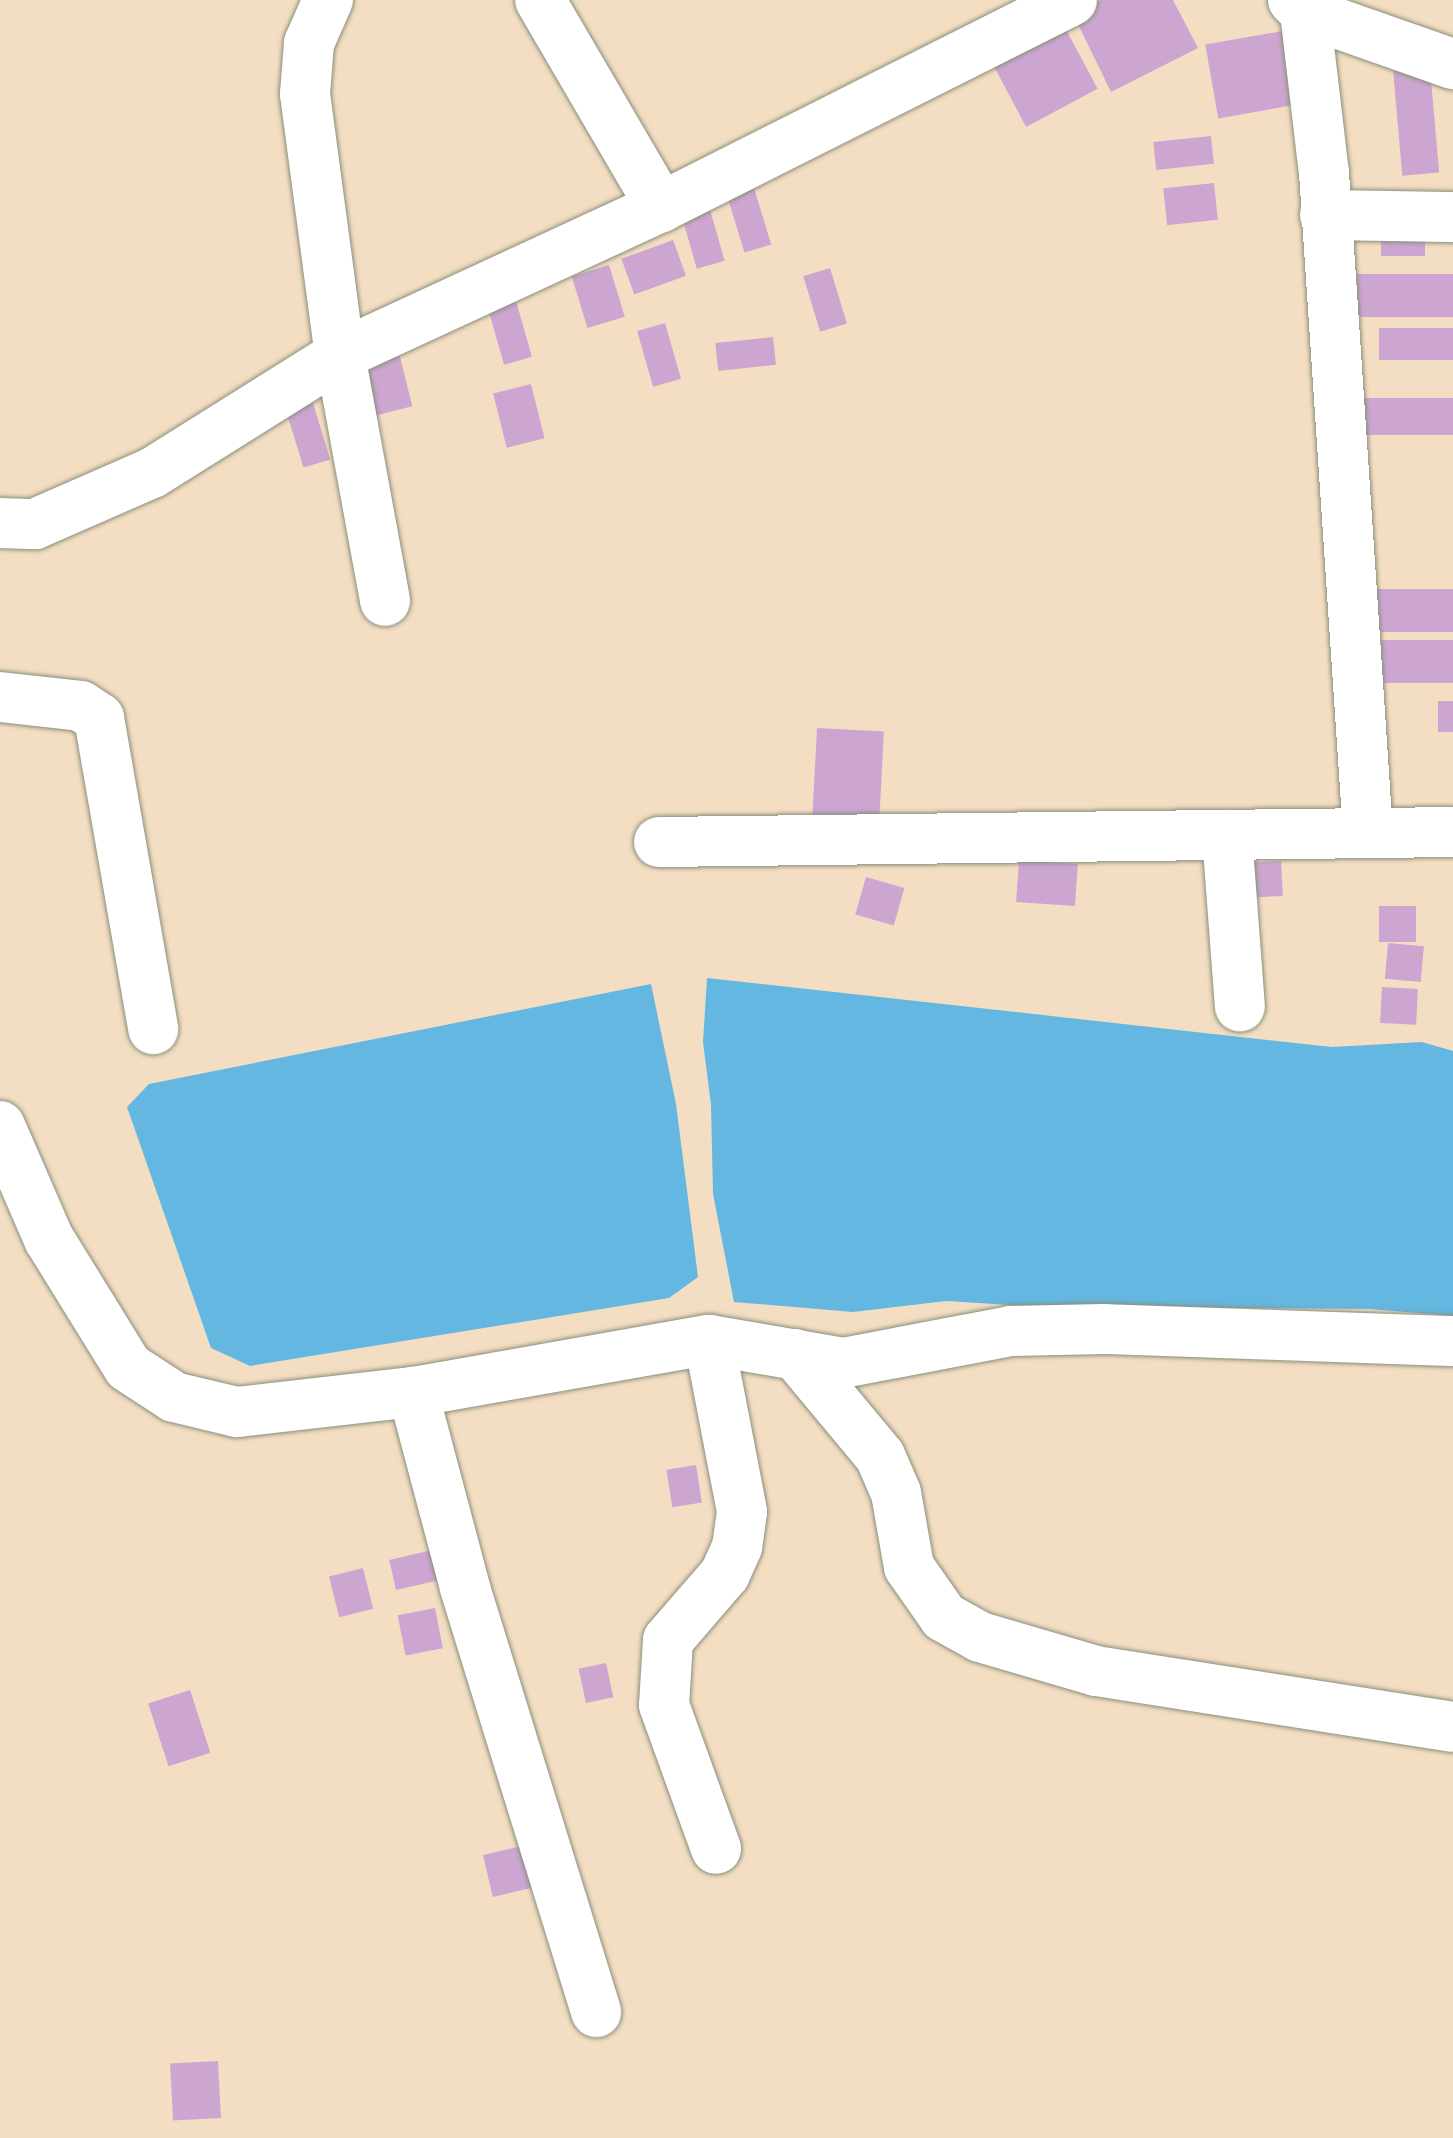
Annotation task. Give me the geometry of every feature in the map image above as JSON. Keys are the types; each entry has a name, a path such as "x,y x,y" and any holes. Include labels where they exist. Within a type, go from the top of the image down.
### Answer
{"street":[{"path":"328,0 308,42 304,94 340,355 384,601"},
{"path":"540,0 661,207"},
{"path":"0,523 35,524 152,473 340,355 661,207 1072,0"},
{"path":"1299,6 1453,64"},
{"path":"1299,6 1316,84 1368,833"},
{"path":"1325,215 1453,217"},
{"path":"0,697 80,706 99,718 107,742 153,1029"},
{"path":"659,842 1453,832"},
{"path":"1227,835 1240,1007"},
{"path":"0,1126 50,1239 128,1367 174,1396 236,1412 413,1392 709,1340 842,1364 1011,1331 1104,1329 1453,1341"},
{"path":"709,1340 742,1512 740,1530 725,1574 668,1640 664,1705 716,1850"},
{"path":"795,1354 880,1456 896,1494 909,1567 944,1617 980,1637 1096,1670 1453,1728"},
{"path":"413,1392 466,1588 596,2012"}],"water":[{"path":"707,978 1332,1047 1422,1042 1453,1051 1453,1316 1370,1309 1025,1306 946,1301 853,1312 734,1302 713,1194 711,1105 703,1042"},
{"path":"651,984 676,1104 698,1277 669,1298 250,1366 211,1348 127,1107 149,1084"}],"building":[{"path":"1101,0 1173,0 1198,48 1111,92 1073,14"},
{"path":"1061,20 1098,89 1026,127 989,58"},
{"path":"1288,30 1301,104 1218,118 1205,45"},
{"path":"1430,68 1439,173 1402,176 1393,71"},
{"path":"1211,136 1214,164 1156,170 1153,142"},
{"path":"1214,183 1218,220 1167,225 1163,188"},
{"path":"754,188 771,244 744,253 727,196"},
{"path":"709,206 725,261 697,269 681,214"},
{"path":"1381,238 1425,238 1425,256 1381,256"},
{"path":"673,240 686,276 634,295 621,259"},
{"path":"609,265 625,317 587,328 572,276"},
{"path":"830,268 847,323 820,332 803,276"},
{"path":"1357,274 1453,274 1453,317 1357,317"},
{"path":"516,301 532,357 504,365 488,309"},
{"path":"665,323 681,379 653,387 637,331"},
{"path":"1379,328 1453,328 1453,360 1379,360"},
{"path":"773,337 776,365 718,371 715,343"},
{"path":"399,353 412,406 374,416 361,362"},
{"path":"531,384 545,438 507,448 493,393"},
{"path":"1362,398 1453,398 1453,435 1362,435"},
{"path":"313,403 330,459 303,468 286,411"},
{"path":"1373,589 1453,589 1453,632 1373,632"},
{"path":"1381,640 1453,640 1453,683 1381,683"},
{"path":"1438,701 1453,701 1453,732 1438,732"},
{"path":"817,728 884,732 879,819 812,816"},
{"path":"1019,860 1078,864 1075,906 1016,902"},
{"path":"1281,861 1283,896 1244,898 1242,863"},
{"path":"866,877 904,888 894,926 855,914"},
{"path":"1379,906 1416,906 1416,942 1379,942"},
{"path":"1388,943 1424,946 1421,982 1385,979"},
{"path":"1382,987 1418,989 1416,1025 1380,1023"},
{"path":"696,1465 702,1503 672,1507 666,1470"},
{"path":"432,1550 439,1580 396,1590 389,1560"},
{"path":"363,1568 373,1609 339,1617 329,1576"},
{"path":"435,1608 443,1648 406,1655 398,1615"},
{"path":"606,1663 613,1697 586,1703 579,1669"},
{"path":"190,1690 210,1753 169,1766 148,1704"},
{"path":"522,1846 532,1888 493,1897 483,1855"},
{"path":"218,2061 221,2118 173,2120 170,2064"}]}
